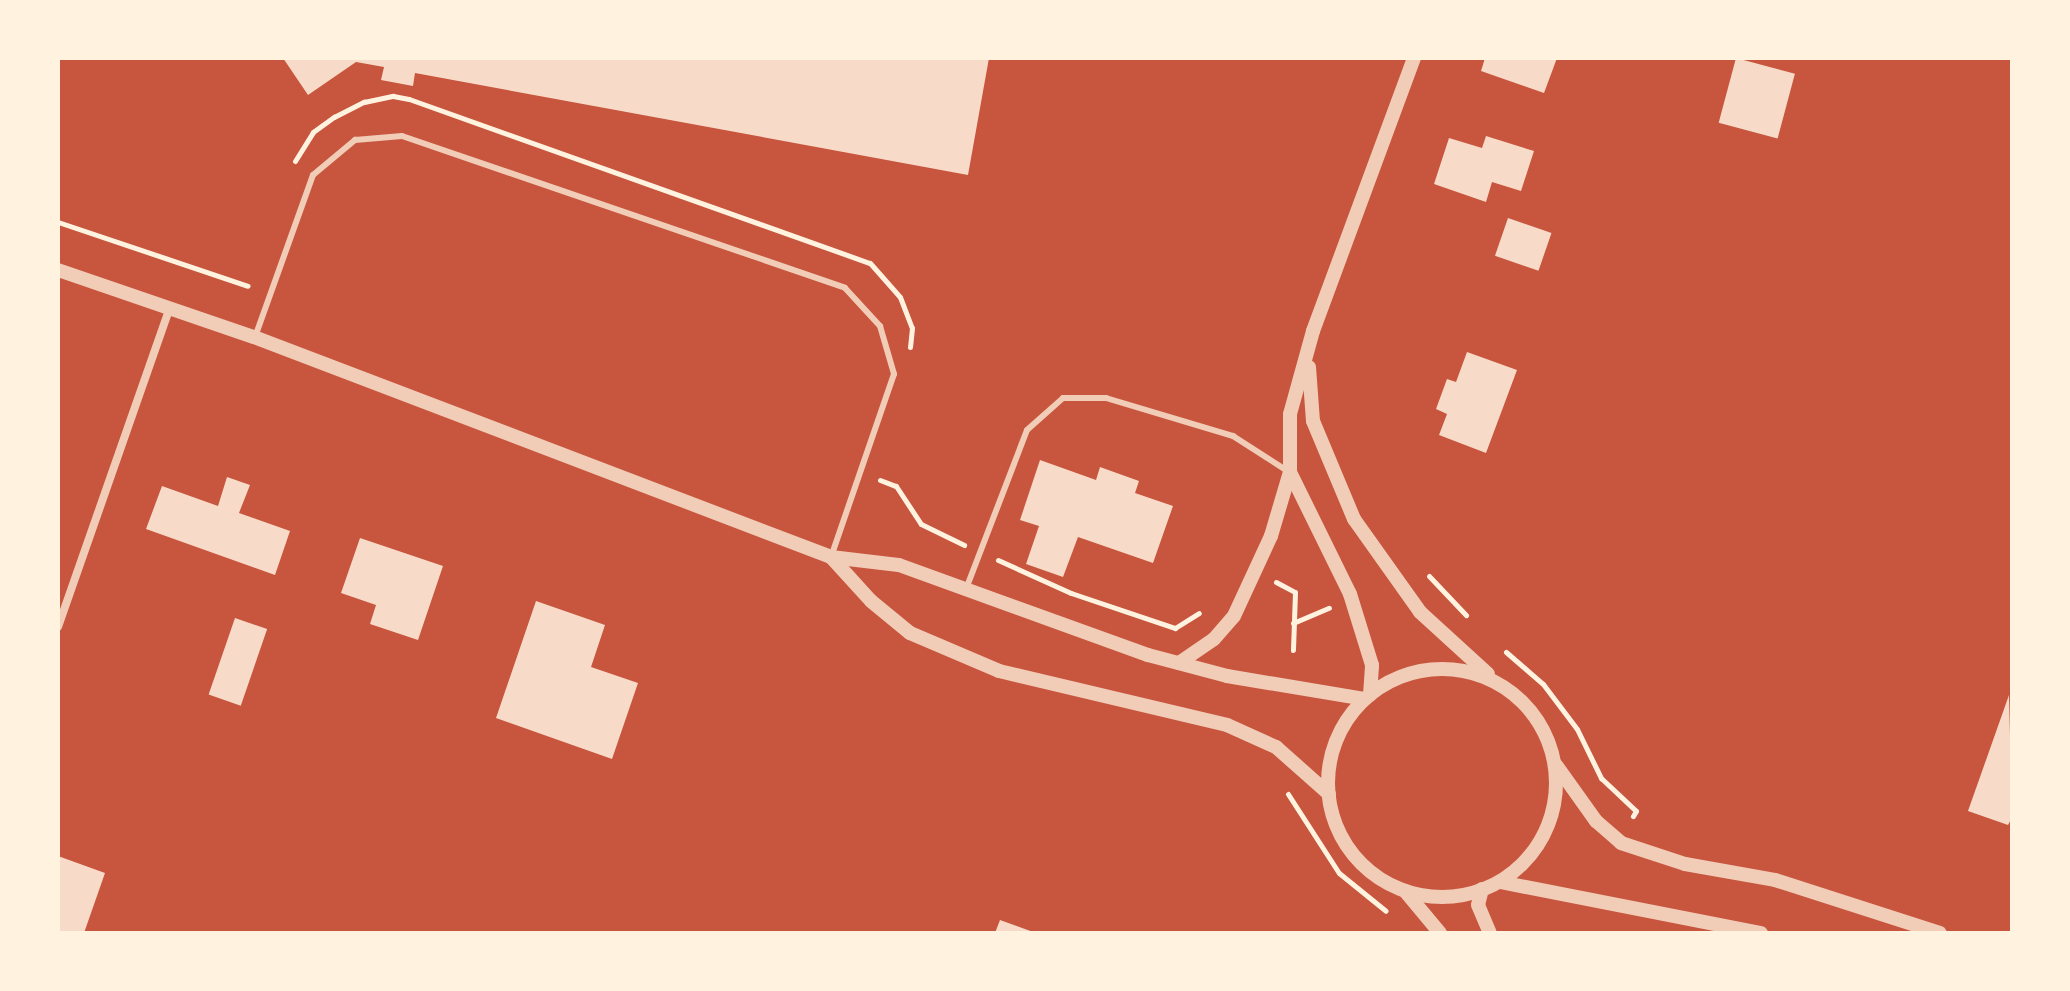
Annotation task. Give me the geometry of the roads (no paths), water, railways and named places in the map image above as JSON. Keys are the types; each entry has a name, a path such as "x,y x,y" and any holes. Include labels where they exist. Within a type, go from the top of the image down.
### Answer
{"street":[{"path":"1179,663 1214,639 1234,616 1271,536 1290,472 1290,414 1313,331 1414,58"},
{"path":"58,270 254,337 831,557 899,565 1179,663 1367,697"},
{"path":"58,627 170,307"},
{"path":"1313,331 1308,383 1313,421 1354,519 1420,612 1496,681 1524,702 1538,722 1556,765 1596,821 1621,843 1685,864 1817,892 1940,933"},
{"path":"1290,472 1350,594 1372,665 1367,697"},
{"path":"831,557 871,601 910,633 999,671 1227,725 1276,747 1329,794"},
{"path":"1496,681 1462,669 1427,669 1393,679 1367,697 1342,728 1330,761 1329,794 1336,826 1352,854 1376,876 1405,891 1437,897 1482,889 1500,882 1525,862 1544,835 1555,801 1556,765"},
{"path":"1500,882 1761,933"},
{"path":"1482,889 1478,905 1490,933"},
{"path":"1405,891 1440,933"}],"lane":[{"path":"254,337 313,175 355,140 402,136 845,288 880,326 894,374 831,557"},
{"path":"966,589 1027,430 1063,398 1106,398 1233,436 1290,472"}]}
